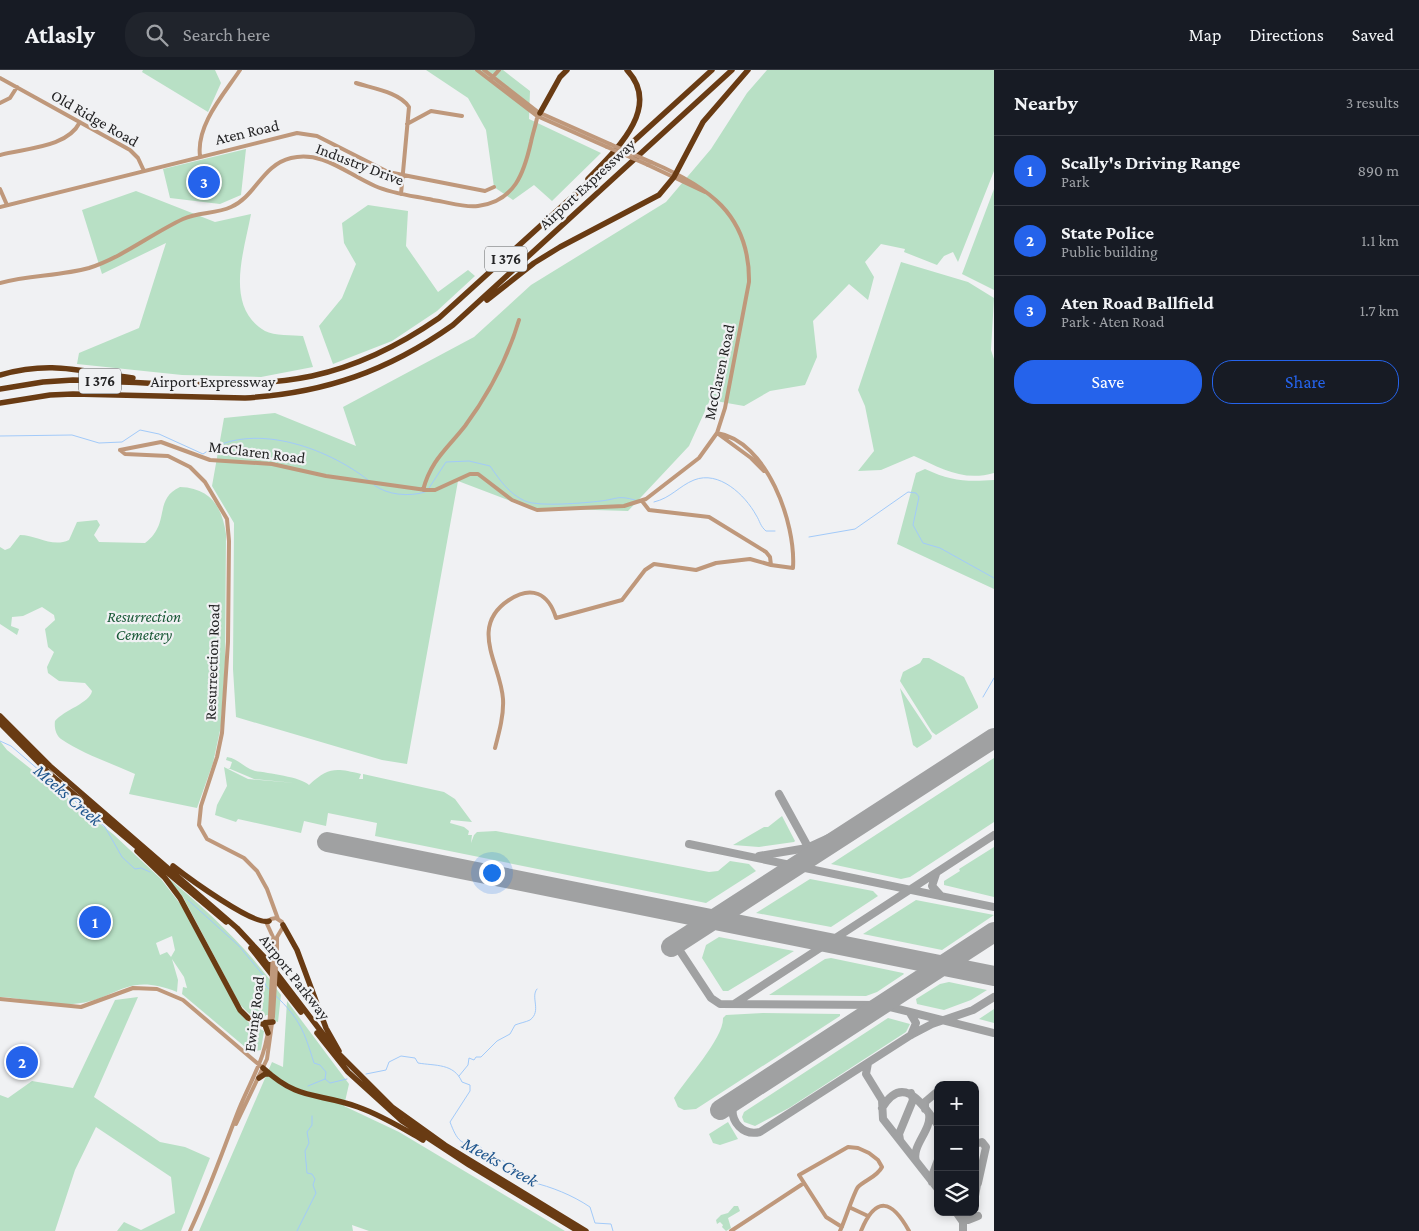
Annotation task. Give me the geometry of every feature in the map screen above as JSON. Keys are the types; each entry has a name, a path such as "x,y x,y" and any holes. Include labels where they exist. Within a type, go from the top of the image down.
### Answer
{"highway":[{"path":"538,114 562,70"},
{"path":"538,114 567,70"},
{"path":"468,294 582,185 624,139 638,116 640,102 635,79 627,70"},
{"name":"Airport Expressway","path":"0,389 43,382 73,380 200,383 264,382 295,379 336,370 369,358 413,335 439,318 468,294 712,70"},
{"name":"Airport Expressway","path":"0,404 32,397 73,394 273,396 342,382 398,360 434,338 475,306 732,70"},
{"path":"398,360 447,333 515,277 554,251 658,195 675,175 703,122 748,70"},
{"path":"0,375 45,366 138,378 200,383"},
{"name":"Airport Parkway","path":"0,716 34,752 237,928 265,958 336,1051 361,1078 405,1118 586,1231"},
{"name":"Airport Parkway","path":"0,724 50,774 208,906 242,938 284,989 328,1048 367,1092 402,1121 469,1165 578,1231"},
{"path":"68,782 199,885 259,921 270,920"},
{"path":"101,816 174,889 240,1010 248,1018 266,1027 268,1033"},
{"path":"283,924 300,958 326,1028 340,1052 361,1078"},
{"path":"260,1023 271,1019"},
{"path":"262,1067 296,1092 346,1103 383,1117 469,1165"},
{"path":"259,1078 265,1074 270,1074"}],"street":[{"path":"200,156 201,139 211,114 240,70"},
{"name":"McClaren Road","path":"120,450 161,442 210,460 272,464 326,476 422,490 434,490 470,474 478,474 512,500 533,510 620,507 642,501 699,458 717,433 725,408 746,304 749,277 746,253 740,234 730,216 715,199 675,175 538,114 478,70"},
{"name":"McClaren Road","path":"484,70 491,79"},
{"path":"491,79 499,70"},
{"name":"Old Ridge Road","path":"0,78 132,152 138,158 144,171"},
{"path":"356,83 389,94 405,101 409,106 401,194"},
{"path":"0,103 10,98 17,87"},
{"path":"407,124 431,111 462,116"},
{"name":"Industry Drive","path":"0,284 81,270 107,261 186,217 224,210 238,204 251,192 268,170 283,160 294,157 318,158 367,183 401,194 468,206 485,204 503,198 511,192 525,170 538,114"},
{"path":"0,155 66,139 75,131 80,122"},
{"name":"Aten Road","path":"0,207 200,156 303,133 317,136 383,170 485,191 494,187"},
{"path":"0,190 6,205"},
{"path":"422,490 435,459 466,425 499,369 511,346 519,320"},
{"path":"495,748 503,700 489,648 489,630 498,610 510,599 526,592 540,595 548,601 556,618 622,600 646,570 654,564 696,570 716,563 750,559 771,566 793,568 793,547 789,524 766,472 751,458 717,433"},
{"name":"Resurrection Road","path":"120,450 126,454 168,456 190,467 205,482 226,519 229,541 228,642 222,730 217,757 201,806 199,825 203,834 210,842 244,858 253,866 267,889 278,919"},
{"path":"642,501 649,510 700,514 713,519 766,552 770,557 771,566"},
{"path":"273,907 270,920 278,919 283,924"},
{"name":"Ewing Road","path":"270,920 267,926 273,937 275,950"},
{"name":"Ewing Road","path":"231,1135 239,1110 262,1067 270,1047 275,950 283,924"},
{"path":"0,999 81,1007 91,1005 122,991 143,987 157,989 183,1000 262,1067"},
{"name":"Ewing Road","path":"190,1231 231,1135 259,1078 271,1019"},
{"path":"845,1147 855,1147 866,1151 878,1160 881,1168 857,1188 851,1208 841,1229 826,1217 804,1183 799,1175 845,1147"},
{"path":"732,1231 804,1183"},
{"path":"861,1231 868,1216 880,1206 889,1206 909,1231"},
{"path":"851,1208 868,1216"}],"green space":[{"path":"143,70 215,70 221,83 208,112 142,72"},
{"path":"426,70 503,70 530,91 529,119 601,153 552,201 534,185 513,200 494,187 486,130 468,98"},
{"path":"767,70 994,70 994,171 958,262 953,252 944,256 937,265 904,252 905,249 881,244 865,262 874,277 868,300 849,284 813,321 817,357 805,385 770,391 744,406 710,400 689,446 628,511 529,508 458,481 407,764 382,760 236,717 233,669 234,523 212,486 224,418 275,413 356,446 343,407 474,337 531,285 666,202 711,149 747,93"},
{"path":"246,149 241,195 220,204 170,198 163,169"},
{"path":"994,189 994,290 962,274"},
{"path":"136,191 215,222 251,214 240,278 245,308 252,321 269,333 303,336 313,367 261,377 182,375 77,364 79,353 139,328 166,243 102,274 82,210"},
{"path":"368,205 408,211 406,246 438,292 468,270 475,276 437,311 392,341 333,364 319,326 342,298 356,264 344,243 342,223"},
{"path":"901,262 968,282 994,298 991,350 994,359 994,473 972,476 962,475 914,456 881,470 858,471 874,451 865,406 858,390"},
{"path":"925,469 959,480 994,480 994,589 897,544 916,473"},
{"name":"Resurrection Cemetery","path":"180,487 199,491 213,500 218,507 226,534 225,662 221,726 213,763 197,808 129,794 135,774 78,749 61,739 58,735 55,729 55,721 87,699 92,691 85,683 59,681 48,673 47,667 54,652 48,647 45,629 55,620 54,615 42,607 23,616 12,617 11,626 19,629 17,635 0,624 0,547 5,550 10,548 20,535 57,543 63,542 69,540 77,522 97,520 100,525 94,535 99,542 145,543 158,528 167,498"},
{"path":"923,658 929,658 964,677 978,706 978,708 936,735 932,732 900,681 903,672 920,663"},
{"path":"900,688 932,736 931,739 917,748 913,745"},
{"path":"0,741 7,750 113,834 161,879 181,905 238,1011 250,1024 264,1031 261,1050 251,1052 182,994 183,987 187,988 184,977 172,959 178,980 177,992 159,986 133,986 88,1002 73,1004 46,1003 0,997","holes":["172,936 175,950 171,957 167,952 160,955 156,943"]},
{"path":"227,757 255,771 292,778 309,785 327,772 338,770 361,774 359,779 363,779 363,774 444,792 455,799 472,822 451,820 450,823 464,827 469,831 468,835 472,835 471,843 477,832 496,831 709,872 718,871 730,861 749,864 756,871 706,903 375,836 377,823 328,813 326,826 304,821 301,833 238,819 236,822 215,815 217,805 227,786 224,767 248,779 295,783 254,779 228,768 230,768 232,762 226,760"},
{"path":"994,758 994,822 910,877 901,879 831,864"},
{"path":"782,816 794,842 759,847 733,845 764,827 768,827"},
{"path":"994,847 994,897 944,885 944,881 960,871 959,869"},
{"path":"166,876 228,932 269,978 281,995 278,1022 275,1021 274,1016 266,1015 263,1020 256,1018 239,1003 183,897"},
{"path":"810,879 873,891 878,896 831,927 756,913"},
{"path":"916,900 994,915 942,950 863,934"},
{"path":"719,937 794,951 728,991 723,991 702,958 706,945"},
{"path":"831,958 904,974 877,992 866,996 769,995 825,959"},
{"path":"949,982 987,990 971,1000 944,1010 917,1004 916,999 940,984"},
{"path":"138,997 94,1097 160,1142 185,1147 210,1158 181,1231 117,1231 124,1222 141,1230 175,1213 171,1177 96,1127 75,1170 55,1231 0,1231 0,1095 8,1098 32,1081 73,1088 115,1000"},
{"path":"287,1001 349,1084 344,1106 399,1132 565,1231 369,1231 352,1225 353,1231 199,1231 272,1062 283,1067"},
{"path":"994,1009 994,1023 979,1019"},
{"path":"763,1013 840,1014 840,1016 696,1109 684,1110 678,1107 674,1098 711,1047 722,1026 723,1018 726,1015"},
{"path":"888,1018 910,1024 906,1032 789,1108 755,1126 744,1122 742,1117 744,1112"},
{"path":"728,1122 738,1139 720,1145 713,1143 709,1134"},
{"path":"734,1206 738,1206 740,1211 728,1218 731,1228 726,1231 720,1222 717,1224 716,1220 721,1215 728,1213"}],"waterway":[{"path":"0,436 72,435 99,443 122,442 140,430 159,434 203,454 222,444 243,439 265,439 310,448 351,468 368,480"},
{"path":"429,488 446,462 469,461 490,466 509,490 519,498 531,503 573,503 621,498 635,500"},
{"path":"654,502 665,498 694,480 713,478 722,481 738,492 751,507 766,531 775,531"},
{"path":"374,485 385,491 398,494 425,492"},
{"path":"809,537 855,529 908,492 916,493 919,497 913,525 923,543 940,548 994,578"},
{"path":"983,697 994,678"},
{"name":"Meeks Creek","path":"0,741 11,746 105,827 122,857 135,869 141,868 150,872"},
{"name":"Meeks Creek","path":"188,900 239,946 263,975 266,986 270,990"},
{"path":"459,1076 468,1065 469,1058 474,1060 476,1057 481,1057 497,1041 510,1034 515,1025 530,1020 536,1008 535,992 537,989"},
{"name":"Meeks Creek","path":"275,995 296,1019 314,1063 320,1065 326,1072 325,1079 330,1083 347,1079"},
{"name":"Meeks Creek","path":"366,1074 386,1070 389,1062 401,1056 415,1058 418,1063 443,1066 454,1071 462,1082 470,1085 470,1091 450,1122 457,1137 464,1143 480,1146 488,1157 497,1163 502,1160 527,1175 531,1182 562,1192 590,1207 595,1223 611,1224 613,1231"},
{"path":"308,1086 325,1079"},
{"path":"297,1231 316,1193 313,1185 315,1179 312,1174 307,1173 305,1151 309,1143 307,1132 312,1125 312,1116"}],"taxiway":[{"path":"779,794 813,856"},
{"path":"759,856 807,848 866,821"},
{"path":"734,1004 994,835"},
{"path":"689,844 994,907"},
{"path":"936,874 932,886 940,895"},
{"path":"676,945 711,998 720,1004 882,1005 994,1033"},
{"path":"743,1096 733,1105 736,1122 743,1130 754,1133 760,1132 911,1035 932,1024 973,1010 994,997"},
{"path":"910,1013 916,1023 911,1035"},
{"path":"868,1063 866,1074 882,1100 883,1119 934,1184"},
{"path":"882,1108 890,1098 898,1093 905,1093 913,1096 934,1120"},
{"path":"900,1140 899,1134 913,1100 911,1093"},
{"path":"925,1109 925,1102 934,1094"},
{"path":"916,1161 916,1150 928,1126 929,1114"},
{"path":"979,1143 982,1142 986,1147 979,1178"},
{"path":"932,1182 934,1171"},
{"path":"959,1216 963,1222 963,1231"},
{"path":"960,1217 968,1220 978,1216"}],"runway":[{"path":"671,947 994,738"},
{"path":"327,842 994,976"},
{"path":"720,1110 994,932"}],"place":[{"name":"Aten Road Ballfield","path":"204,182"},
{"name":"Scally's Driving Range","path":"95,922"},
{"name":"State Police","path":"22,1062"}]}
